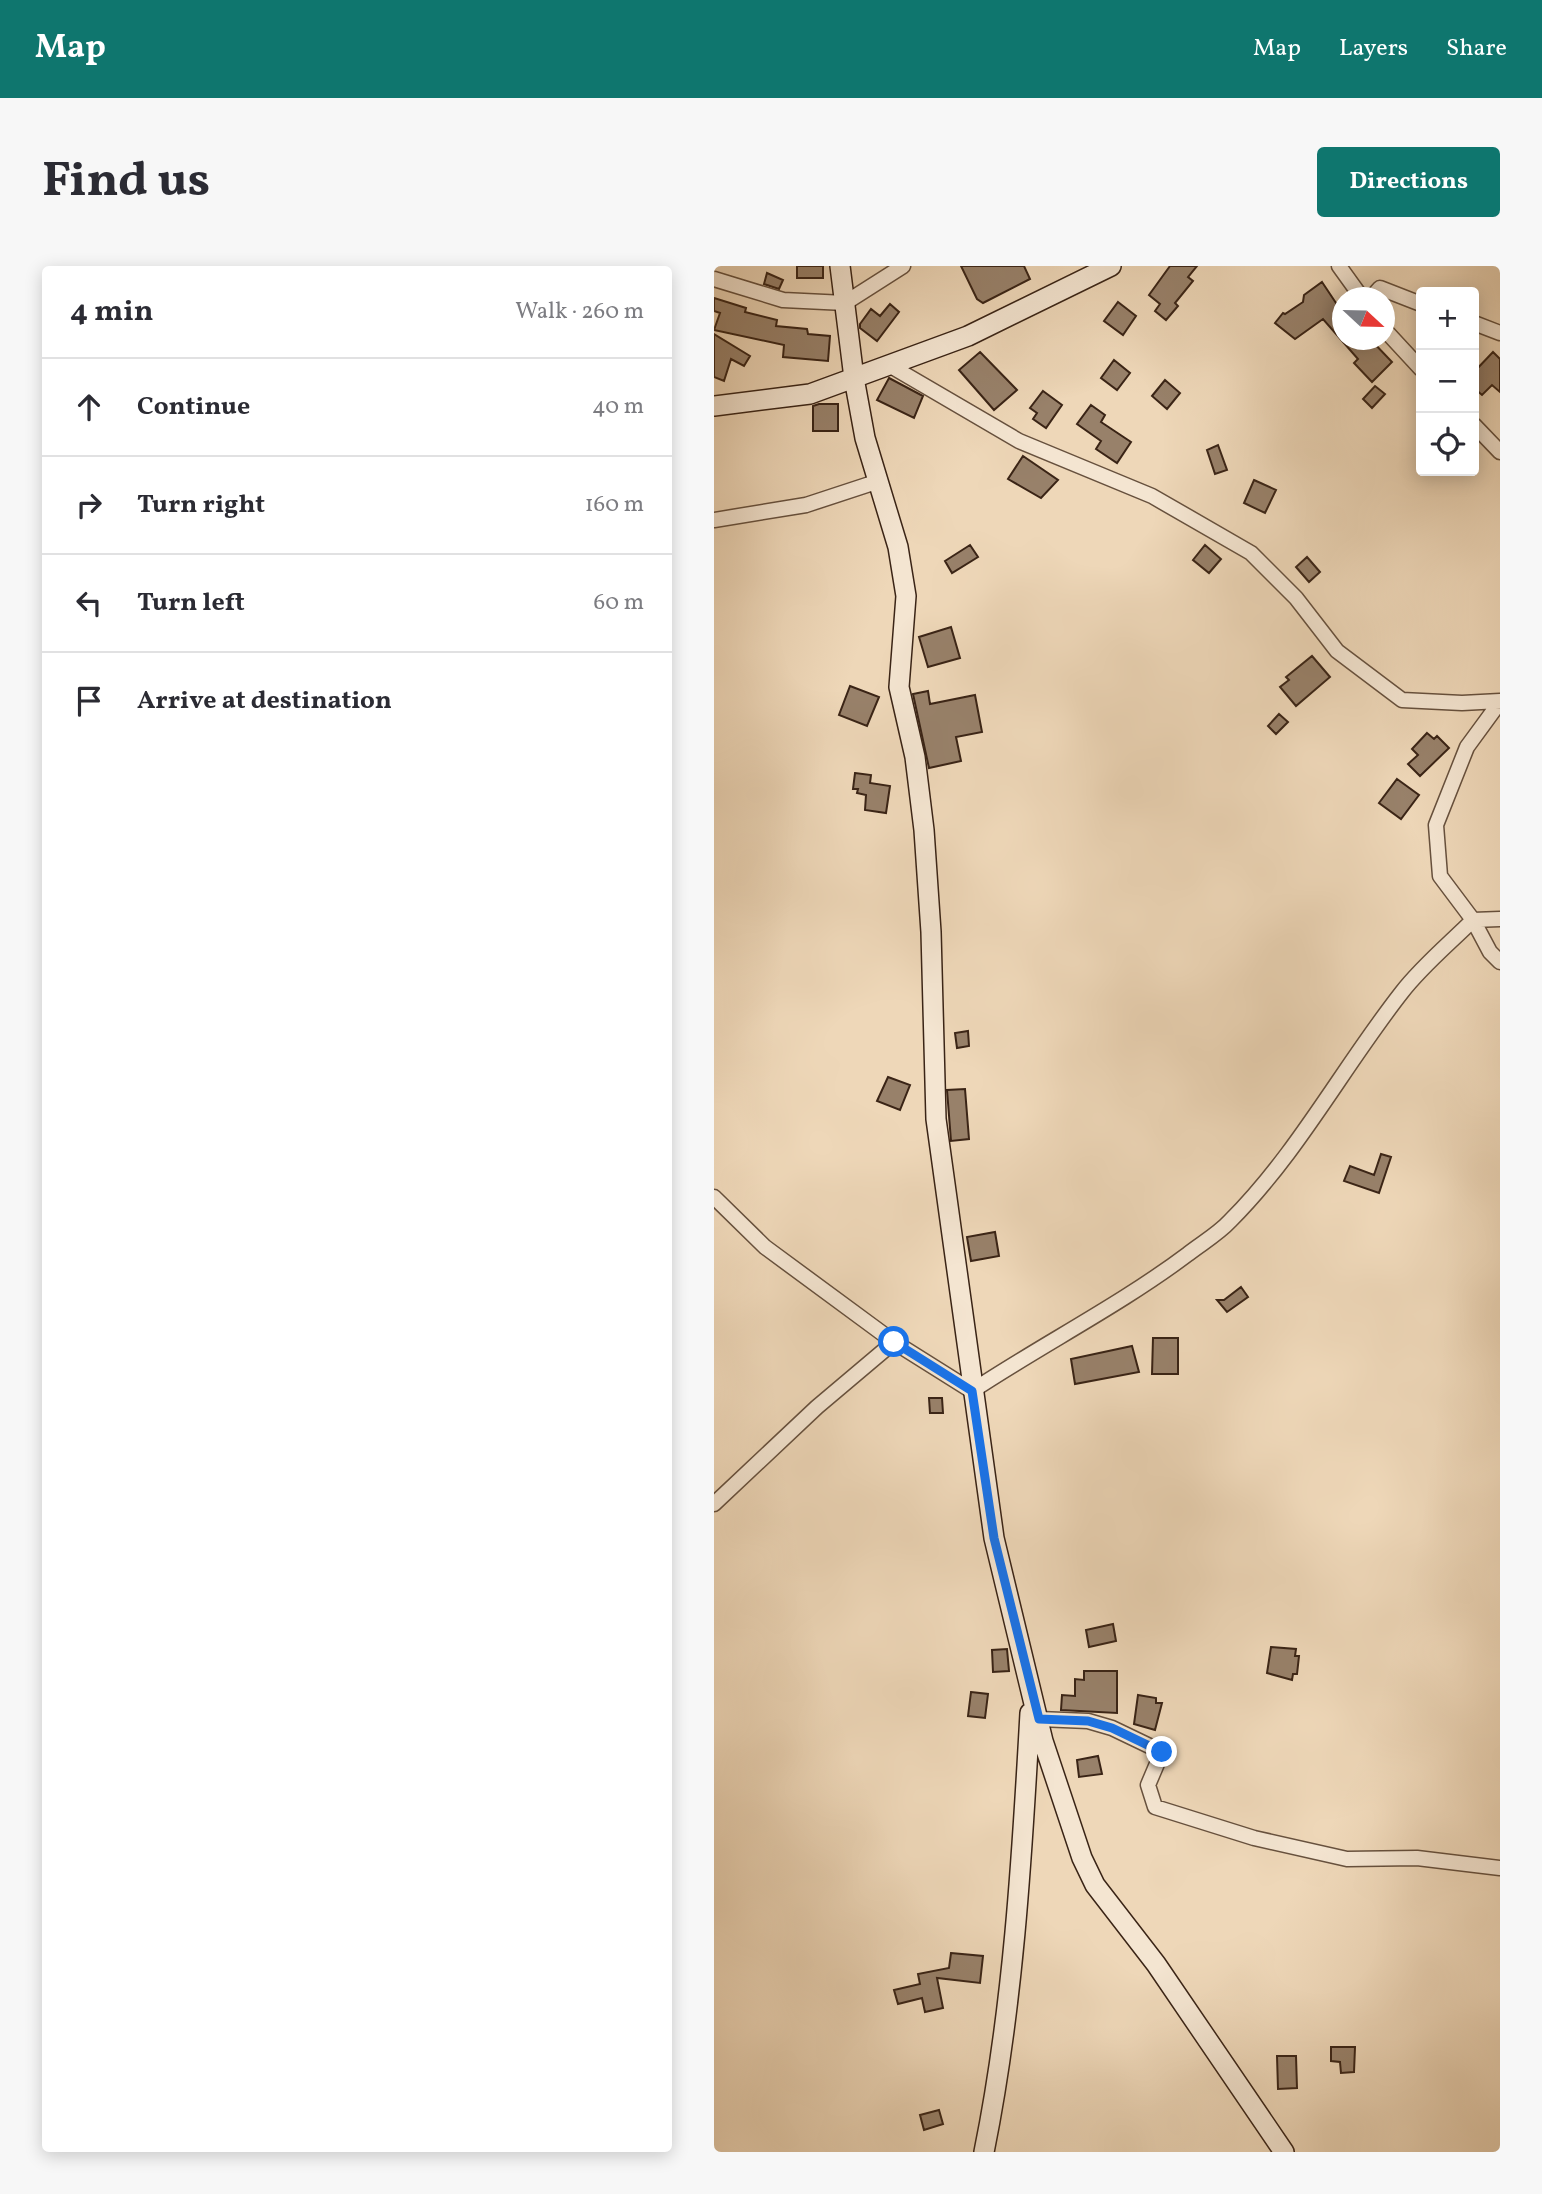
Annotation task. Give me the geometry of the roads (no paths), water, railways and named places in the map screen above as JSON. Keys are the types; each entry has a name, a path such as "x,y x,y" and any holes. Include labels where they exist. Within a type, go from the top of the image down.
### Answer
{"street":[{"path":"841,266 854,378 865,438 898,547 906,596 899,687 915,757 924,830 931,932 936,1119 966,1316 972,1391 994,1538 1039,1719 1069,1823 1095,1885 1156,1964 1284,2152"},
{"path":"714,279 783,300 845,303 903,266"},
{"path":"714,406 733,406 810,394 968,336 1111,266"},
{"path":"1339,266 1354,287"},
{"path":"1395,294 1416,302"},
{"path":"1479,325 1500,333"},
{"path":"1395,341 1416,364"},
{"path":"889,365 1019,441 1152,496 1251,553 1296,598 1336,651 1402,700 1462,703 1500,701"},
{"path":"1479,430 1500,452"},
{"path":"714,520 806,505 878,481"},
{"path":"1500,701 1467,747 1436,825 1440,876 1473,920 1490,952 1500,962"},
{"path":"972,1391 1041,1346 1150,1283 1229,1223 1281,1162 1329,1099 1361,1046 1404,989 1473,920 1500,919"},
{"path":"714,1197 765,1247 894,1342 972,1391"},
{"path":"714,1504 817,1407 894,1342"},
{"path":"984,2152 1000,2066 1022,1847 1032,1684"},
{"path":"1039,1719 1088,1721 1112,1728 1162,1752 1148,1785 1155,1807 1254,1838 1347,1859 1418,1858 1500,1868"}]}
